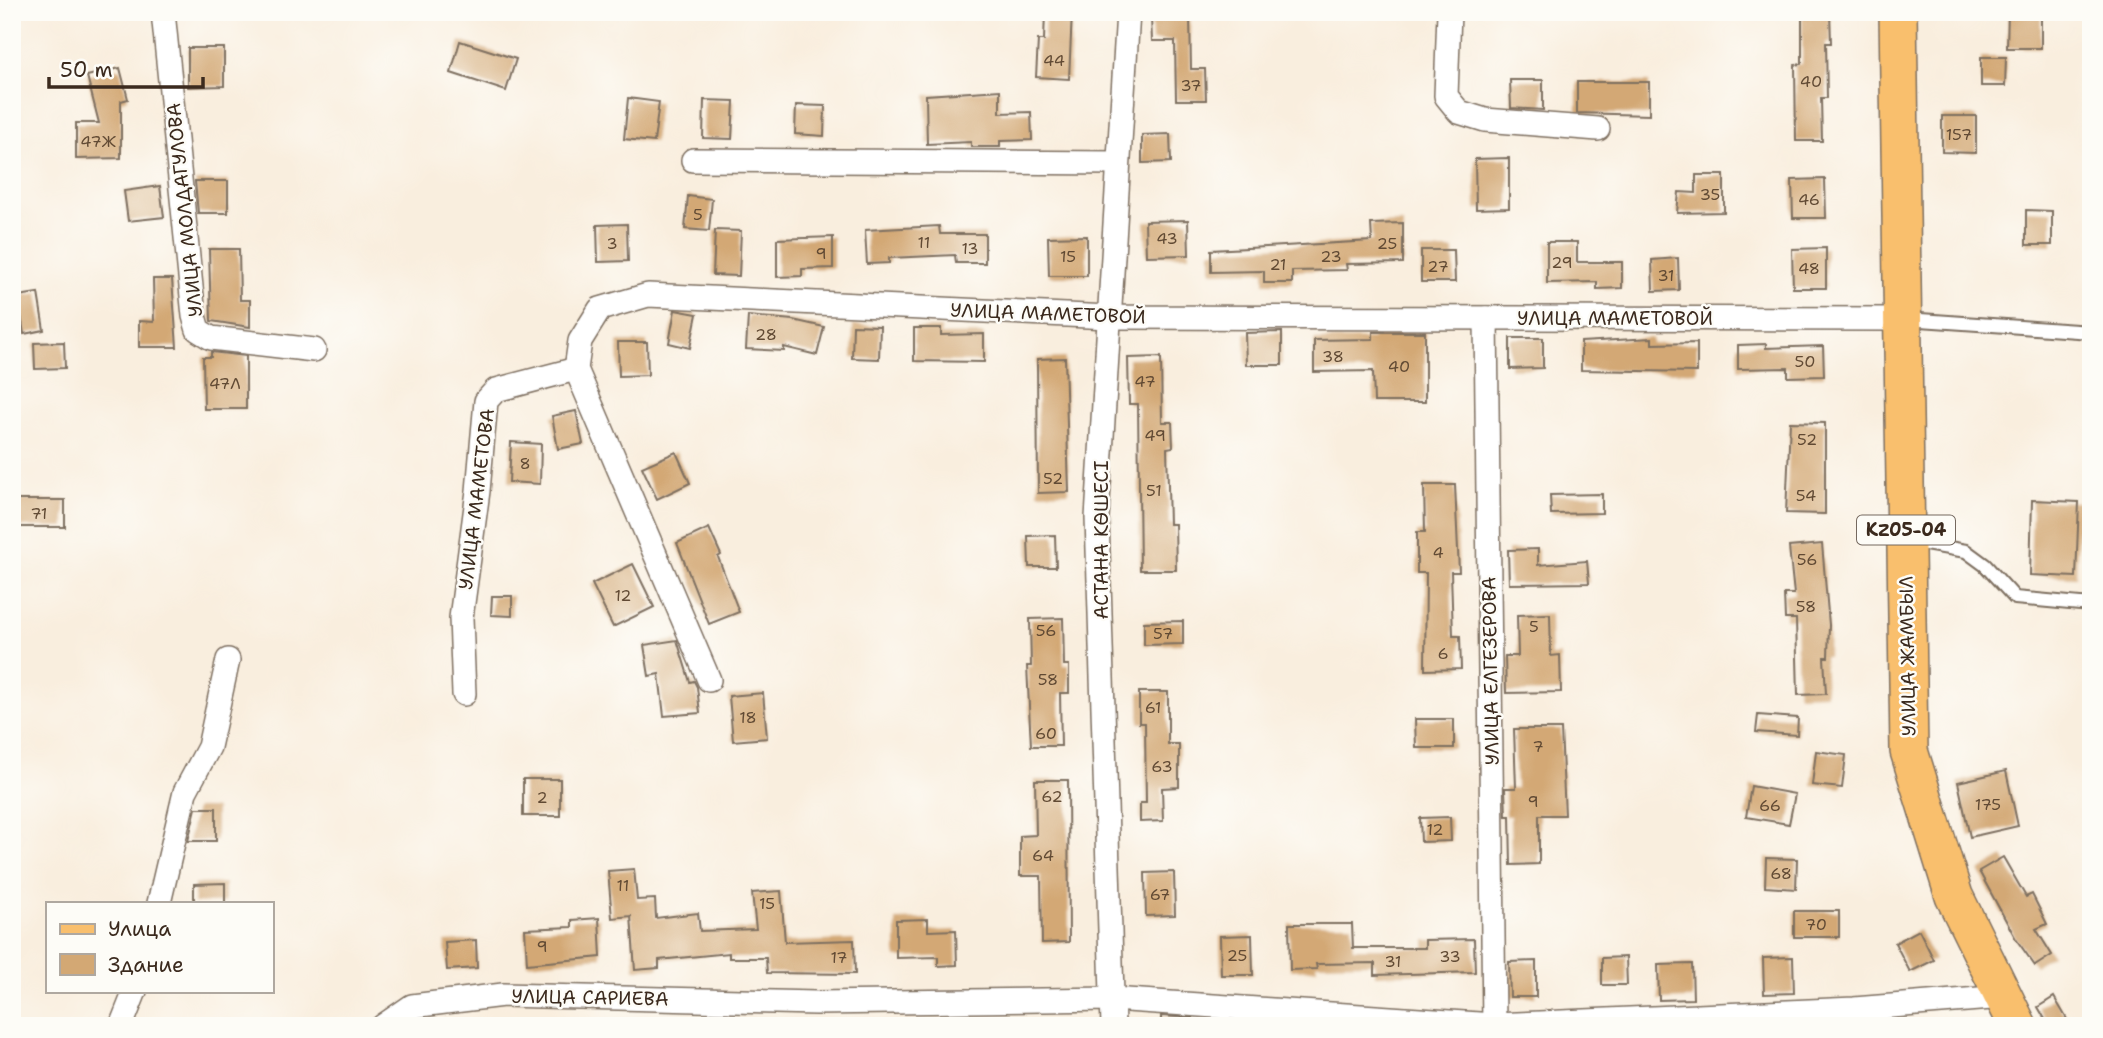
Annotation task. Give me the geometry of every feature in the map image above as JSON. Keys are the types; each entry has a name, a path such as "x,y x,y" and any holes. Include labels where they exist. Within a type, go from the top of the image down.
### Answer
{"main road":[{"name":"УЛИЦА ЖАМБЫЛ","path":"1898,12 1909,751 1954,895 2011,1011"}],"street":[{"name":"УЛИЦА МОЛДАГУЛОВА","path":"163,12 194,316 198,330 211,338 314,351"},
{"name":"АСТАНА КӨШЕСІ","path":"1113,1026 1097,518 1128,12"},
{"path":"1449,12 1446,96 1459,112 1485,120 1598,129"},
{"path":"693,160 1118,163"},
{"name":"УЛИЦА МАМЕТОВОЙ","path":"576,369 580,341 600,309 648,295 1109,317 1902,319"},
{"name":"УЛИЦА ЕЛГЕЗЕРОВА","path":"1486,318 1494,1025"},
{"path":"576,369 709,680"},
{"name":"УЛИЦА МАМЕТОВА","path":"464,694 461,618 486,401 496,390 576,369"},
{"path":"159,902 186,792 209,747 228,660"},
{"path":"121,1026 135,992"},
{"name":"УЛИЦА САРИЕВА","path":"389,1020 412,1006 503,995 816,1014 1112,999 1494,1025 1854,1009 2011,1011"}],"lane":[{"path":"1902,319 2091,332"},
{"path":"1906,540 1966,551 1985,565 2015,598 2091,605"}],"building":[{"path":"1045,12 1072,12 1069,79 1036,77 1038,40 1044,40"},
{"path":"1802,12 1830,12 1831,43 1826,43 1827,98 1821,98 1822,141 1796,141 1795,65 1802,64"},
{"path":"2008,12 2041,13 2041,48 2007,48"},
{"path":"1190,16 1191,69 1205,69 1206,100 1176,100 1175,41 1152,41 1151,17"},
{"path":"460,41 516,59 506,91 451,73"},
{"path":"188,48 224,48 224,86 188,87"},
{"path":"1981,57 2006,57 2005,86 1981,86"},
{"path":"120,68 128,99 121,101 121,158 76,159 76,123 99,123 87,76"},
{"path":"1510,80 1543,80 1543,110 1511,108"},
{"path":"1577,82 1649,82 1649,115 1577,113"},
{"path":"1000,90 1000,113 1031,112 1032,140 1000,141 1000,147 971,147 971,142 927,144 926,95"},
{"path":"628,98 659,102 654,142 624,139"},
{"path":"704,100 734,101 732,139 703,138"},
{"path":"796,105 825,106 824,136 795,134"},
{"path":"1942,116 1976,116 1976,153 1942,152"},
{"path":"1170,134 1171,162 1142,163 1142,135"},
{"path":"1509,158 1509,208 1476,209 1475,159"},
{"path":"1696,175 1724,175 1724,212 1677,213 1679,192 1696,193"},
{"path":"1825,179 1826,218 1793,218 1792,180"},
{"path":"195,181 228,181 228,213 198,213"},
{"path":"160,186 164,217 128,221 124,191"},
{"path":"688,196 712,199 709,231 685,229"},
{"path":"2026,210 2052,211 2052,245 2026,245"},
{"path":"1188,220 1189,255 1146,256 1145,221"},
{"path":"1403,223 1403,263 1346,264 1347,270 1292,271 1292,283 1264,283 1264,271 1211,272 1211,250 1372,241 1371,224"},
{"path":"627,224 628,261 598,262 597,225"},
{"path":"939,226 940,234 985,234 985,263 956,263 955,255 889,258 889,263 867,264 865,230"},
{"path":"715,230 741,231 739,276 713,275"},
{"path":"1087,236 1087,276 1049,276 1048,237"},
{"path":"833,237 833,268 802,269 802,276 777,277 777,239"},
{"path":"1547,242 1577,242 1577,262 1622,262 1622,288 1597,289 1597,282 1547,283"},
{"path":"1826,248 1826,288 1793,288 1792,249"},
{"path":"209,249 239,249 240,300 250,300 250,327 211,321"},
{"path":"1421,250 1454,250 1455,282 1421,282"},
{"path":"1678,258 1679,290 1653,291 1652,260"},
{"path":"153,279 172,279 177,347 139,347 139,321 154,322"},
{"path":"38,293 44,330 24,334 18,296"},
{"path":"675,310 697,314 690,348 669,343"},
{"path":"748,316 793,320 824,327 817,355 784,347 784,351 746,349"},
{"path":"853,325 880,326 879,359 852,358"},
{"path":"914,328 941,328 941,335 984,334 984,362 914,361"},
{"path":"1282,332 1282,365 1246,365 1245,333"},
{"path":"1373,332 1425,332 1425,402 1374,402 1373,371 1314,372 1314,340 1373,339"},
{"path":"1510,338 1543,338 1543,368 1510,369"},
{"path":"1652,338 1652,344 1697,343 1697,372 1581,370 1581,342"},
{"path":"64,342 65,368 35,369 34,343"},
{"path":"618,342 647,342 648,375 619,376"},
{"path":"1766,344 1766,348 1823,346 1824,376 1788,377 1788,368 1738,369 1738,345"},
{"path":"211,352 246,356 246,409 204,409 203,357 211,357"},
{"path":"1161,357 1162,422 1172,422 1173,447 1167,448 1169,524 1175,524 1176,570 1140,570 1138,404 1129,404 1128,358"},
{"path":"1065,358 1069,492 1038,493 1037,359"},
{"path":"576,411 583,444 558,449 552,416"},
{"path":"1790,422 1825,423 1825,514 1786,513"},
{"path":"511,442 541,444 540,484 509,482"},
{"path":"676,452 690,483 657,499 642,467"},
{"path":"1424,485 1455,485 1459,572 1451,572 1453,636 1460,636 1461,669 1425,670 1426,573 1417,573 1417,532 1425,532"},
{"path":"1602,494 1602,513 1551,514 1550,495"},
{"path":"12,500 65,500 65,527 12,527"},
{"path":"2032,500 2079,502 2076,577 2030,575"},
{"path":"709,528 721,555 718,557 739,612 709,624 677,543"},
{"path":"1055,535 1056,567 1029,567 1028,536"},
{"path":"1822,544 1829,625 1828,657 1824,657 1826,694 1798,695 1796,619 1785,619 1784,594 1794,594 1789,547"},
{"path":"1538,549 1538,565 1587,561 1589,583 1509,584 1508,550"},
{"path":"633,564 654,607 613,627 592,584"},
{"path":"492,596 512,596 512,616 491,615"},
{"path":"1550,614 1551,656 1560,655 1561,692 1506,693 1505,656 1518,656 1517,615"},
{"path":"1063,618 1064,665 1069,665 1069,693 1060,693 1061,746 1031,746 1027,666 1031,666 1030,619"},
{"path":"1183,621 1183,644 1144,645 1144,622"},
{"path":"677,640 690,682 694,681 697,687 700,713 664,716 659,674 649,676 644,645"},
{"path":"1139,692 1168,692 1168,744 1179,744 1179,787 1162,788 1163,821 1140,822 1140,803 1146,803 1145,723 1139,723"},
{"path":"763,693 767,738 733,741 729,696"},
{"path":"1758,715 1798,718 1797,735 1756,732"},
{"path":"1415,719 1454,719 1454,748 1416,748"},
{"path":"1514,729 1561,729 1565,815 1539,815 1539,864 1511,865 1510,816 1506,816 1505,788 1516,788"},
{"path":"1816,751 1846,755 1842,788 1812,785"},
{"path":"2006,771 2018,826 1970,837 1958,782"},
{"path":"523,779 560,779 560,816 523,816"},
{"path":"1035,780 1068,780 1069,942 1042,943 1041,876 1020,876 1020,836 1036,835"},
{"path":"1751,786 1795,794 1789,824 1746,817"},
{"path":"196,808 216,808 216,841 188,841"},
{"path":"1450,817 1451,841 1421,842 1420,818"},
{"path":"2003,857 2026,897 2032,894 2047,924 2036,929 2052,955 2035,966 2016,939 1979,871"},
{"path":"1766,858 1797,859 1796,889 1765,887"},
{"path":"634,869 637,900 655,899 656,918 698,913 700,931 756,929 752,893 781,891 785,942 854,940 855,974 767,973 766,958 729,958 729,953 659,960 659,968 635,970 631,916 612,918 608,871"},
{"path":"1174,872 1175,915 1146,916 1145,873"},
{"path":"225,883 225,902 194,902 194,884"},
{"path":"1794,911 1839,911 1839,937 1794,937"},
{"path":"599,918 601,957 527,964 525,929 572,927 572,920"},
{"path":"928,919 928,931 956,930 957,965 938,966 938,957 896,958 896,920"},
{"path":"1289,924 1352,924 1353,948 1425,948 1425,940 1474,939 1475,972 1375,975 1375,963 1316,964 1317,969 1290,970"},
{"path":"1919,930 1934,960 1910,972 1895,943"},
{"path":"1252,935 1253,975 1221,975 1220,936"},
{"path":"476,940 477,968 447,970 445,942"},
{"path":"1626,957 1627,985 1602,985 1602,958"},
{"path":"1793,957 1794,993 1764,994 1763,958"},
{"path":"1536,961 1536,997 1510,997 1509,962"},
{"path":"1692,964 1693,999 1659,1000 1658,965"},
{"path":"2054,997 2071,1026 2049,1026 2038,1007"},
{"path":"1161,1016 1192,1018 1192,1026 1161,1026"}]}
